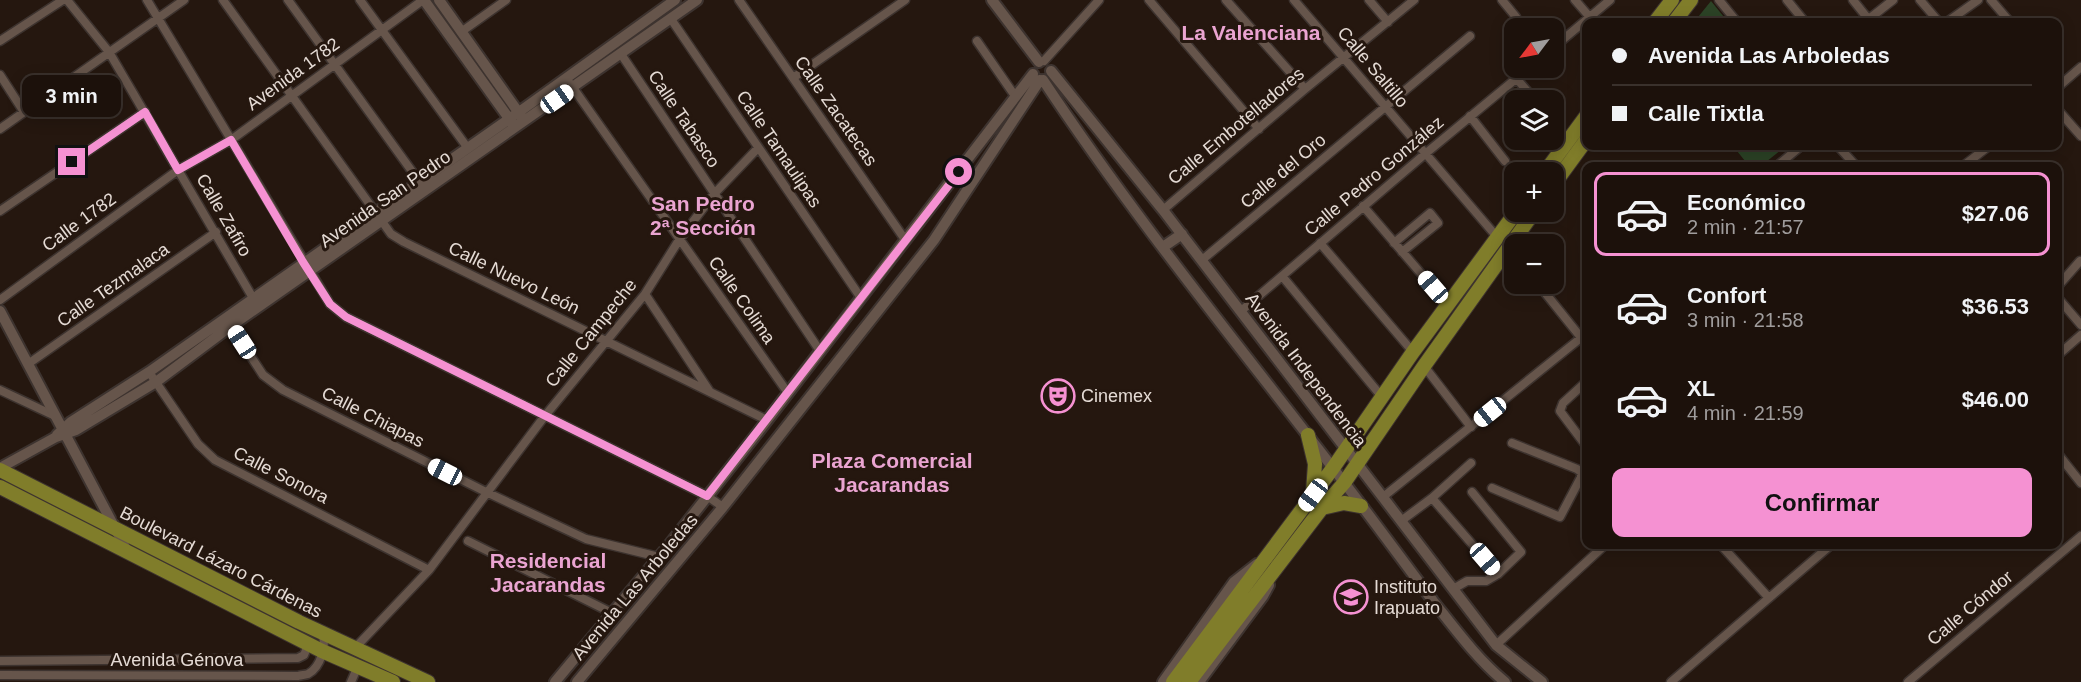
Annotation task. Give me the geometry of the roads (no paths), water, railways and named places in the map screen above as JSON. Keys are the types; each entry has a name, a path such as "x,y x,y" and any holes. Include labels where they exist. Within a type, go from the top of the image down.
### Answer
{"main road":[{"path":"1658,18 1672,0"},
{"path":"1677,18 1691,0"},
{"path":"1552,162 1582,122"},
{"path":"1564,170 1582,146"},
{"path":"1517,234 1526,222"},
{"path":"1173,682 1333,468 1448,305 1504,249"},
{"path":"1188,682 1322,508 1344,483 1504,250"},
{"path":"1308,435 1315,464 1313,495"},
{"name":"Boulevard Lázaro Cárdenas","path":"0,469 322,633 429,682"},
{"name":"Boulevard Lázaro Cárdenas","path":"0,487 309,643 320,657"},
{"path":"1322,508 1344,503 1361,506"},
{"path":"320,657 336,657 393,682"},
{"path":"358,666 370,660 396,667"}],"street":[{"path":"0,41 65,0"},
{"name":"Calle Zafiro","path":"65,0 108,52 253,298"},
{"path":"147,0 330,304 346,317 707,496 723,507"},
{"path":"0,129 184,0"},
{"name":"Calle Nuevo León","path":"223,0 391,234 604,342 767,420"},
{"path":"288,0 419,181"},
{"path":"360,0 467,147"},
{"path":"424,0 517,120"},
{"name":"Avenida 1782","path":"178,170 231,140 424,0"},
{"path":"439,0 517,120"},
{"path":"461,32 506,0"},
{"name":"Avenida San Pedro","path":"61,433 76,430 156,381 307,267 517,120 566,78 675,0"},
{"name":"Avenida San Pedro","path":"378,217 419,181 467,147 573,88 697,0"},
{"name":"Calle Zacatecas","path":"739,0 906,241"},
{"path":"793,78 905,0"},
{"path":"992,0 1041,61 1048,63 1051,71 1047,78 1038,78 1033,66 1041,61 1099,0"},
{"path":"1149,0 1259,129"},
{"path":"1226,0 1305,89"},
{"name":"Calle Saltillo","path":"1294,0 1504,243"},
{"path":"1369,0 1388,22"},
{"name":"Calle Embotelladores","path":"1163,210 1414,0"},
{"path":"1502,0 1516,17"},
{"path":"1575,0 1590,18"},
{"path":"1594,18 1610,0"},
{"path":"1719,0 1734,18"},
{"path":"1787,0 1802,18"},
{"path":"1853,0 1865,18"},
{"path":"1871,18 1893,0"},
{"path":"1920,0 1936,18"},
{"path":"1953,18 1978,0"},
{"path":"1990,0 2006,18"},
{"name":"Calle Tamaulipas","path":"671,19 861,298"},
{"path":"1564,40 1582,27"},
{"name":"Calle del Oro","path":"1202,260 1470,36"},
{"path":"977,40 1015,96"},
{"name":"Calle Tabasco","path":"621,54 820,351"},
{"path":"2062,81 2081,67"},
{"name":"Avenida Independencia","path":"1051,71 1182,234 1496,645 1542,682"},
{"path":"0,75 24,112"},
{"name":"Calle Colima","path":"566,78 788,393"},
{"name":"Avenida Las Arboledas","path":"555,682 669,545 906,241 1015,96 1038,78"},
{"name":"Avenida Las Arboledas","path":"578,682 723,507 934,240 1038,78"},
{"name":"Avenida Independencia","path":"1038,78 1163,247 1475,655 1505,682"},
{"path":"1516,78 1526,90"},
{"name":"Calle Pedro González","path":"1241,311 1516,78"},
{"path":"0,211 145,112"},
{"path":"2062,115 2081,136"},
{"path":"1470,116 1505,160"},
{"path":"1090,147 1104,136"},
{"path":"1564,136 1568,141"},
{"name":"Calle Campeche","path":"356,648 429,570 544,417 645,294 679,240 714,194 758,148"},
{"path":"1782,162 1796,150"},
{"path":"1842,150 1852,162"},
{"path":"1968,162 1984,150"},
{"name":"Calle 1782","path":"0,300 178,170"},
{"path":"1363,206 1448,305"},
{"path":"1394,243 1430,213 1438,223 1402,252"},
{"name":"Calle Tezmalaca","path":"28,364 216,232"},
{"path":"1163,247 1182,234"},
{"path":"1320,243 1413,352"},
{"path":"2062,281 2080,261"},
{"path":"888,263 904,277"},
{"name":"Avenida San Pedro","path":"0,469 61,433 253,298 307,267"},
{"path":"1282,276 1382,397"},
{"path":"645,294 710,392"},
{"path":"1547,294 1582,335"},
{"path":"2062,303 2081,325"},
{"path":"0,311 55,416 61,433 126,549"},
{"name":"Calle Chiapas","path":"231,326 263,375 283,390 486,492 586,539 659,557"},
{"path":"2062,352 2081,335"},
{"path":"1383,497 1582,340"},
{"path":"1424,366 1472,428"},
{"name":"Calle Sonora","path":"149,372 198,444 215,459 429,570"},
{"path":"1582,386 1563,403 1560,411 1582,440"},
{"path":"0,390 55,416"},
{"path":"1492,488 1560,517 1582,474 1512,443"},
{"path":"2062,459 2081,483"},
{"path":"1401,521 1432,498 1471,463"},
{"path":"1453,589 1467,581 1486,581 1498,574 1521,552 1472,492"},
{"path":"1432,498 1498,574"},
{"name":"Calle Cóndor","path":"1908,682 2081,536"},
{"path":"468,541 612,614"},
{"path":"669,545 683,555"},
{"path":"1496,645 1601,549"},
{"path":"1725,549 1769,598"},
{"path":"1671,682 1826,549"},
{"path":"1162,682 1234,582 1268,554"},
{"path":"1199,682 1263,596 1279,565"},
{"path":"320,657 324,638 322,633"},
{"name":"Avenida Génova","path":"0,662 298,658 304,655 309,643"},
{"name":"Avenida Génova","path":"0,675 298,676 308,674 320,657"},
{"path":"117,676 118,660"},
{"path":"351,682 358,666"}],"place":[{"name":"Cinemex","path":"1058,396"},
{"name":"Instituto Irapuato","path":"1351,597"}],"district":[{"name":"La Valenciana","path":"1251,33"},
{"name":"San Pedro 2ª Sección","path":"703,216"},
{"name":"Plaza Comercial Jacarandas","path":"892,473"},
{"name":"Residencial Jacarandas","path":"548,573"}]}
